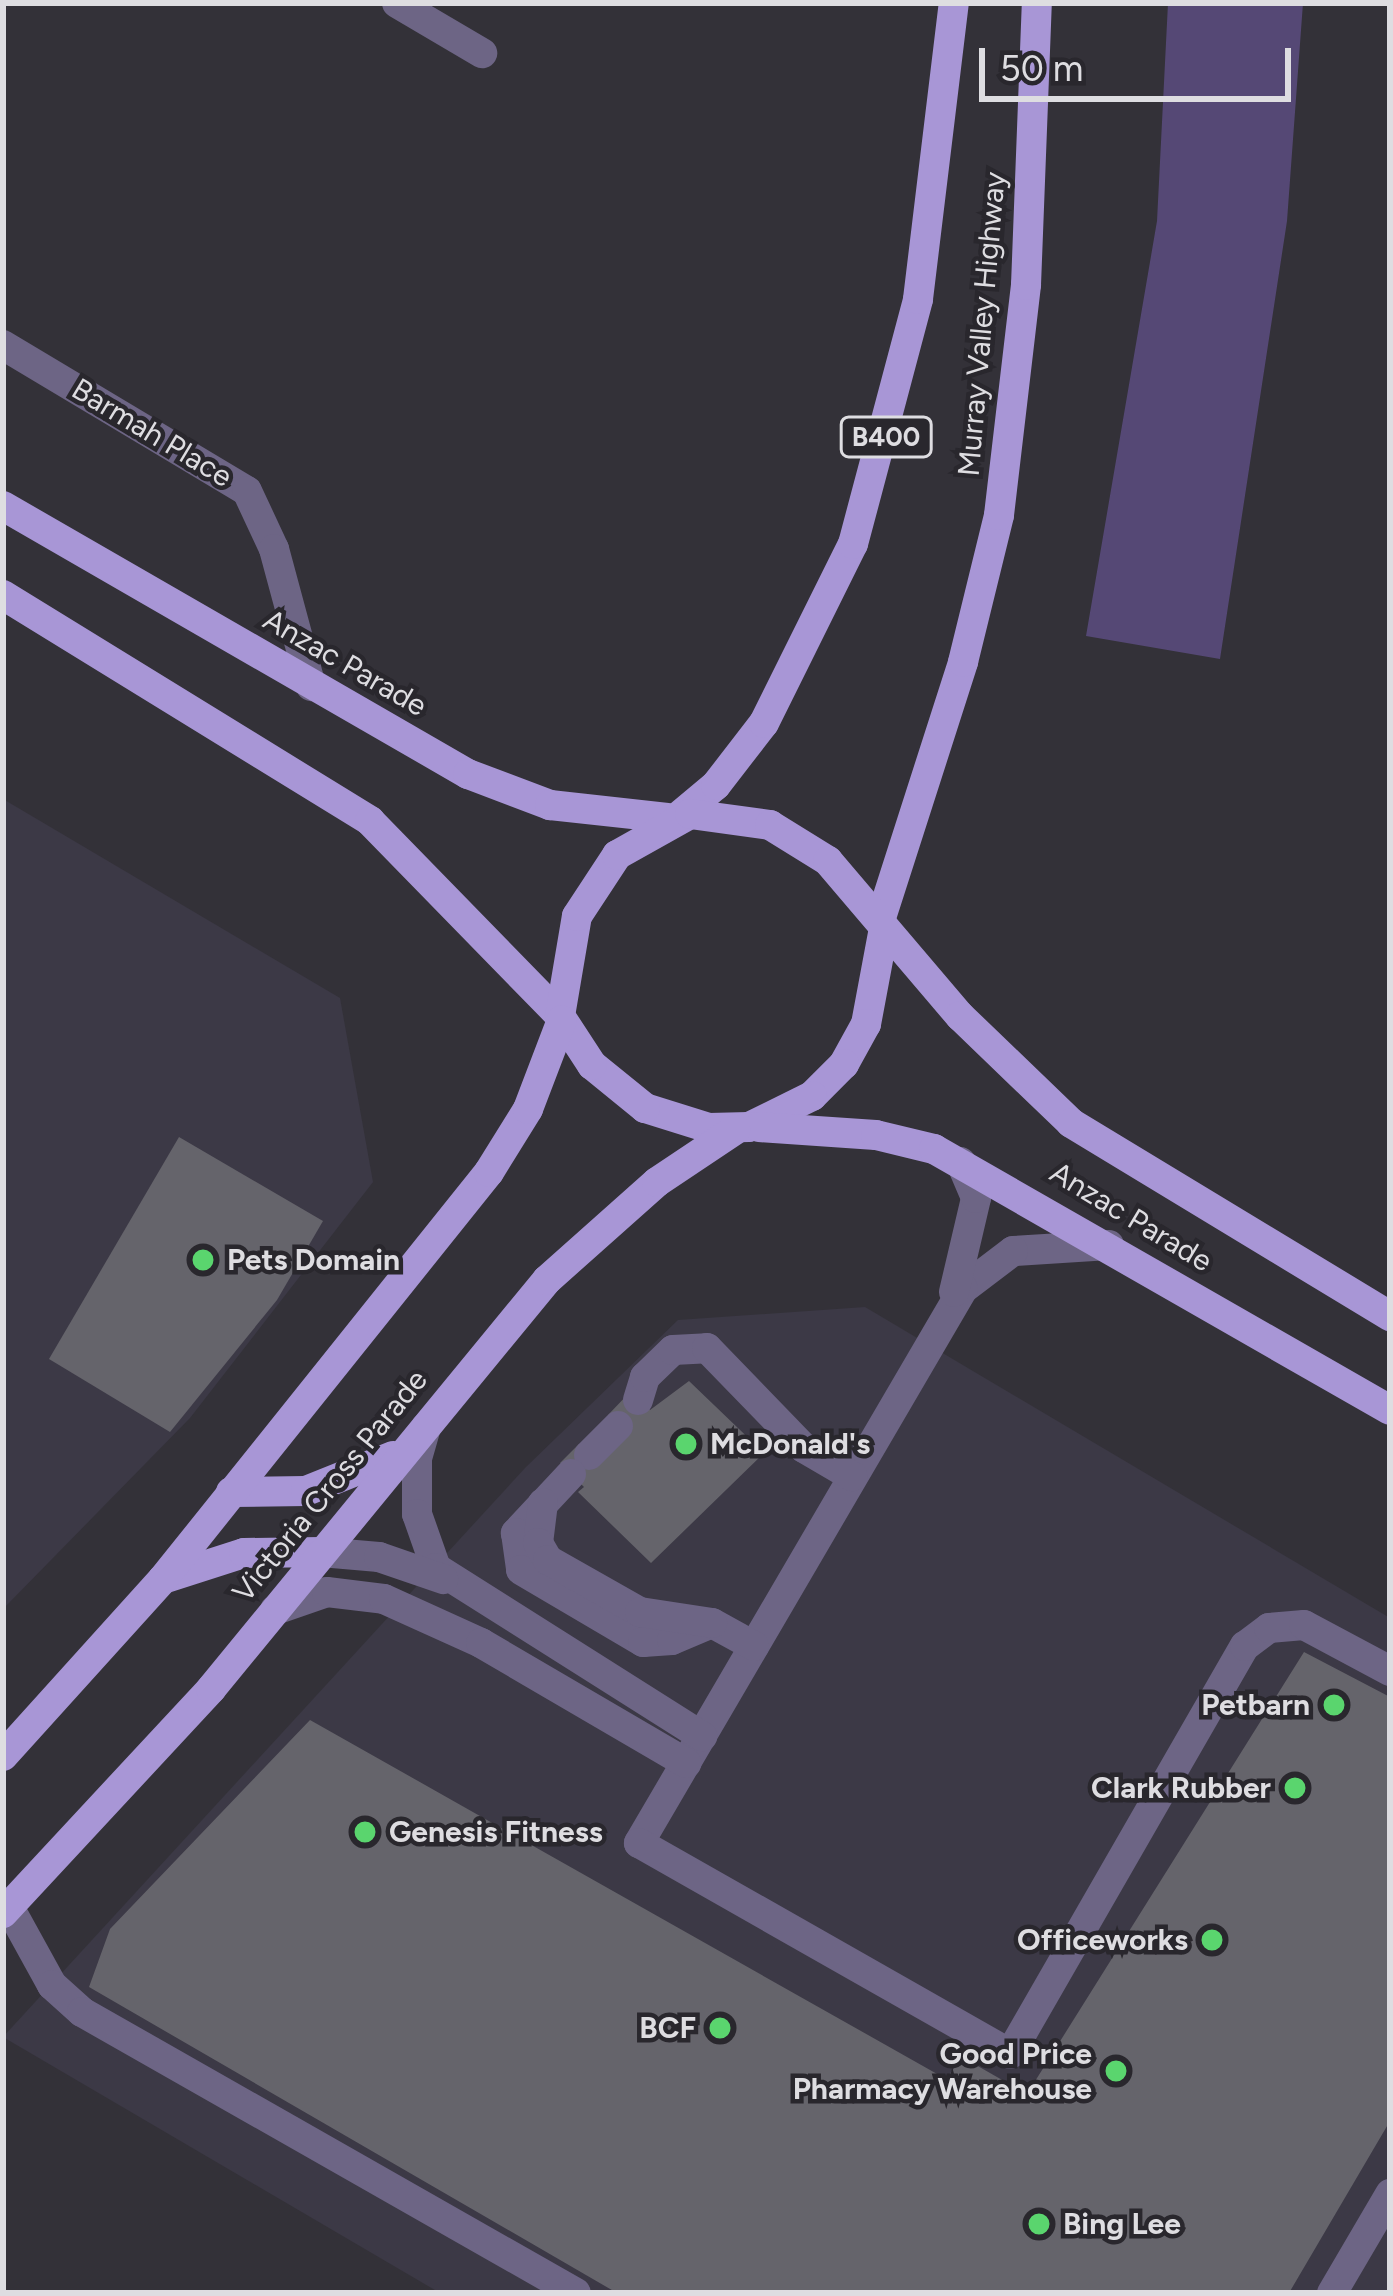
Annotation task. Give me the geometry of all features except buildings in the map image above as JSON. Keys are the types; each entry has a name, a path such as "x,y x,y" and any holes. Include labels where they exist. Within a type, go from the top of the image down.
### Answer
{"main road":[{"name":"Murray Valley Highway","path":"676,817 716,785 764,723 853,544 918,299 954,3"},
{"name":"Murray Valley Highway","path":"882,925 963,662 999,514 1023,330 1037,3"},
{"name":"Anzac Parade","path":"3,506 311,686 525,797 620,818 676,817"},
{"path":"3,595 370,821 561,1018 592,1065 626,1096 688,1123 742,1128 812,1096 844,1064 866,1024 882,925 800,839 734,816 676,817"},
{"name":"B400","path":"561,1018 564,964 584,898 616,855 676,817"},
{"name":"Anzac Parade","path":"882,925 1071,1123 1390,1316"},
{"path":"3,1756 163,1579 489,1172 528,1109 561,1018"},
{"name":"Anzac Parade","path":"742,1128 876,1135 961,1162 1390,1409"},
{"name":"Victoria Cross Parade","path":"6,1910 275,1610 407,1445 592,1234 742,1128"},
{"path":"231,1492 324,1486 407,1445"},
{"path":"163,1579 244,1553 321,1552"}],"street":[{"path":"397,3 482,53"},
{"name":"Barmah Place","path":"3,345 247,491 274,549 311,686"},
{"path":"948,1309 976,1198 961,1162"},
{"path":"1109,1245 1048,1244 1002,1255 948,1309 639,1843 1010,2054 1250,1642 1286,1624 1321,1631 1390,1671"},
{"path":"638,1400 645,1377 674,1350 707,1348 805,1448 851,1476"},
{"path":"436,1412 418,1447 417,1514 425,1553 448,1581"},
{"path":"618,1426 543,1502 538,1543 548,1560 640,1612 712,1623 754,1646"},
{"path":"321,1552 379,1556 448,1581 694,1749"},
{"path":"275,1610 327,1592 384,1599 694,1749"},
{"path":"6,1910 52,1985 82,2012 576,2293"},
{"path":"1331,2293 1390,2194"}],"shaded area":[{"path":"1168,3 1303,3 1287,221 1220,659 1086,636 1157,221"},
{"path":"3,799 340,998 373,1182 190,1418 3,1609"},
{"path":"865,1307 1390,1618 1390,2293 440,2293 3,2037 526,1467 678,1320"}],"place":[{"name":"Pets Domain","path":"203,1260"},
{"name":"McDonald's","path":"686,1444"},
{"name":"Petbarn","path":"1334,1705"},
{"name":"Clark Rubber","path":"1295,1788"},
{"name":"Genesis Fitness","path":"365,1832"},
{"name":"Officeworks","path":"1212,1940"},
{"name":"BCF","path":"720,2028"},
{"name":"Good Price Pharmacy Warehouse","path":"1116,2071"},
{"name":"Bing Lee","path":"1039,2224"}]}
